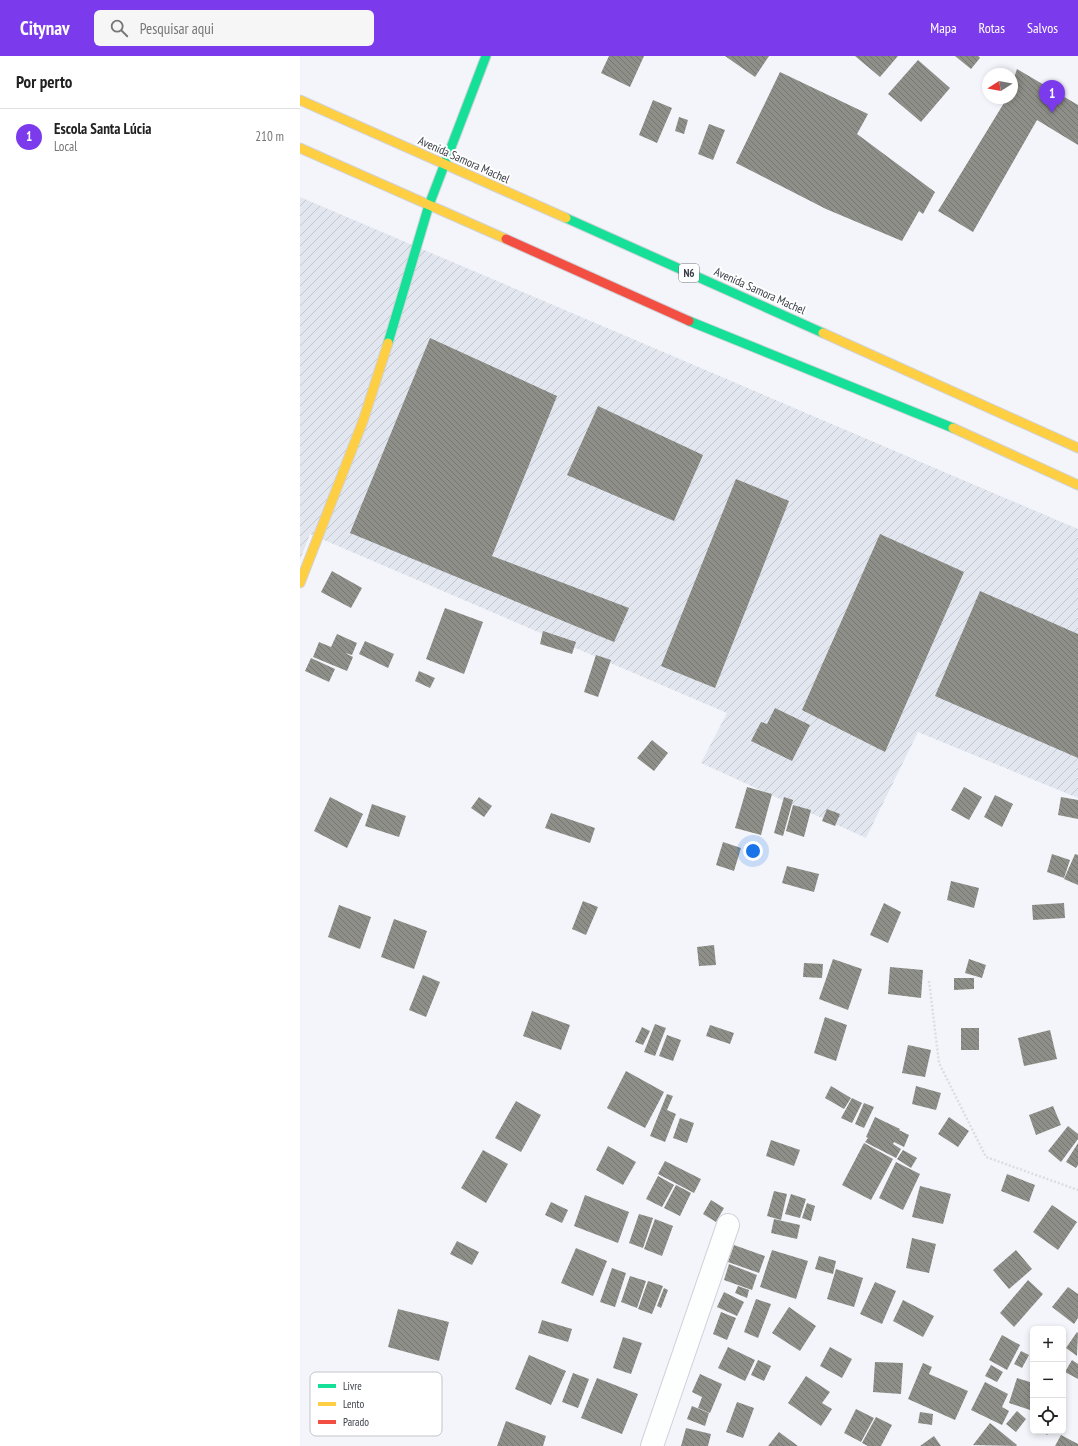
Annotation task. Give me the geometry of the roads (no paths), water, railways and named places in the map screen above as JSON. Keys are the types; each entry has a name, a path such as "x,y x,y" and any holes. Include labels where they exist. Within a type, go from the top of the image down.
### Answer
{"main road":[{"path":"300,583 366,414 429,205 443,164 486,56"},
{"name":"Avenida Samora Machel","path":"300,100 921,376 1078,448"},
{"path":"300,148 691,322 938,421 1078,485"}],"street":[{"path":"652,1446 728,1225"}],"place":[{"name":"Escola Santa Lúcia","path":"1052,113"}]}
